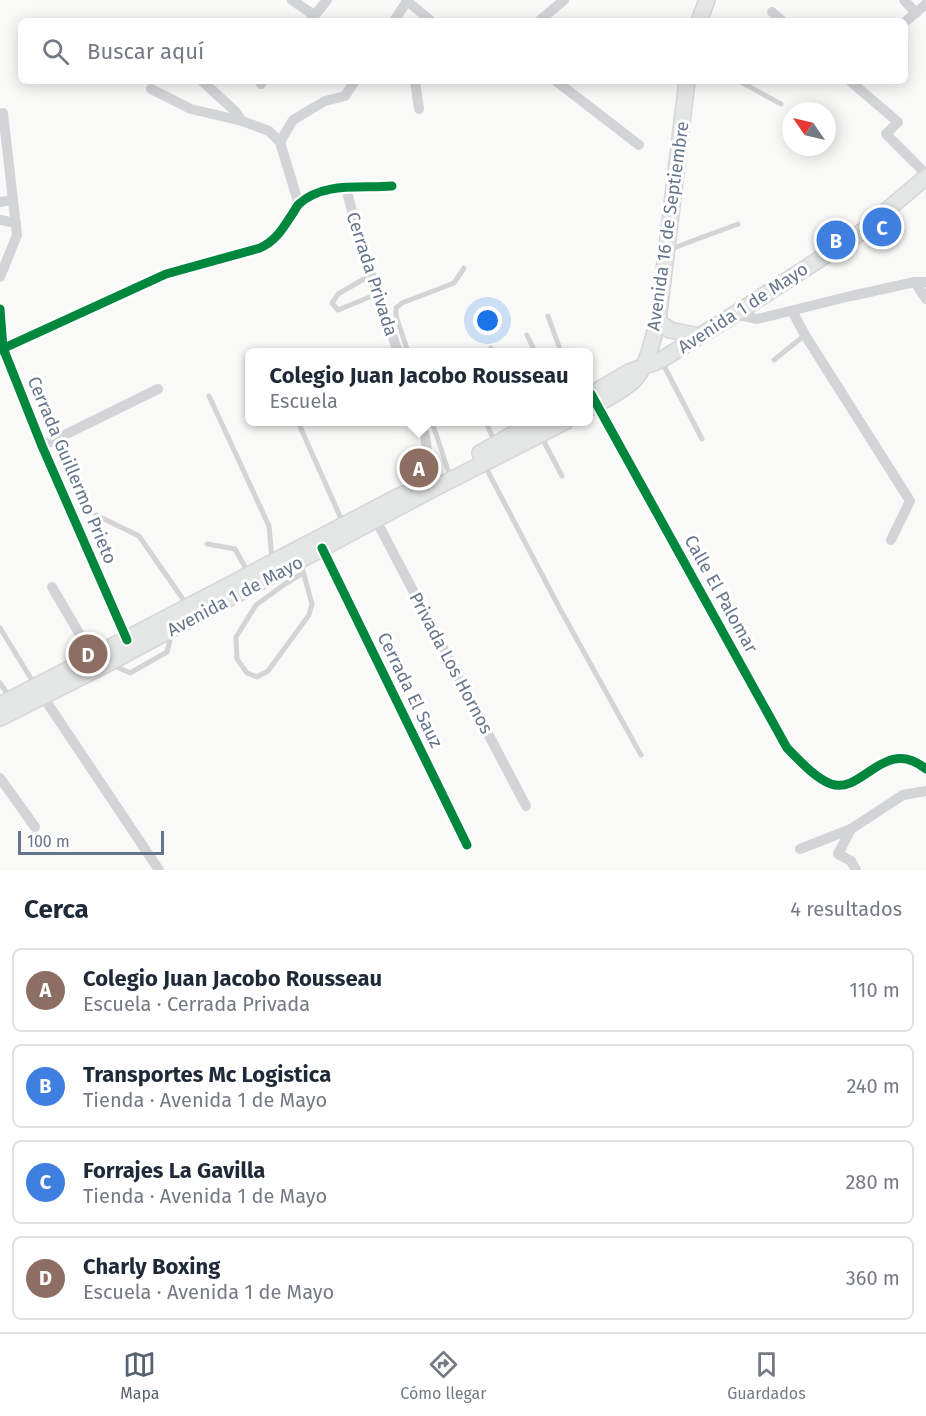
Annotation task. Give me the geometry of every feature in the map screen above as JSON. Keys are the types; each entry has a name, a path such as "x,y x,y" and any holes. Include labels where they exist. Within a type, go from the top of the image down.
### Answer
{"main road":[{"path":"700,18 707,0"},
{"name":"Avenida 16 de Septiembre","path":"642,368 658,321 687,84"},
{"name":"Avenida 1 de Mayo","path":"593,400 633,381 642,368 676,352 860,233 926,175"},
{"path":"658,321 670,330 699,336"},
{"path":"653,338 661,346 676,352"},
{"name":"Avenida 1 de Mayo","path":"39,691 93,657 529,426"},
{"name":"Avenida 1 de Mayo","path":"0,718 9,705 109,663 172,629 302,567 322,548 483,462 529,426"}],"street":[{"path":"292,0 312,18 327,0"},
{"path":"396,18 407,0"},
{"path":"406,18 407,0"},
{"path":"407,0 428,18"},
{"path":"543,18 564,0"},
{"path":"904,0 916,13"},
{"path":"908,20 926,3"},
{"path":"772,12 779,18"},
{"path":"205,84 235,111 242,121"},
{"path":"280,142 293,120 325,101 345,96 353,84"},
{"path":"415,84 419,109"},
{"path":"560,84 639,145"},
{"name":"Avenida 1 de Mayo","path":"854,84 898,122 886,134 926,175"},
{"path":"151,89 191,109 242,121 269,131 280,142 299,204"},
{"path":"0,277 17,235 3,113"},
{"path":"2,349 166,274 260,248 272,242 299,204 317,194 347,186 368,188 392,186"},
{"name":"Cerrada Privada","path":"348,196 377,294 397,348"},
{"path":"0,202 13,200"},
{"path":"0,220 16,223"},
{"path":"735,314 757,319 920,282 926,299"},
{"name":"Cerrada Guillermo Prieto","path":"0,309 2,349 127,640"},
{"path":"792,310 805,335 910,501 891,540"},
{"path":"42,446 158,389"},
{"name":"Calle El Palomar","path":"593,405 787,748 831,784 844,785 892,759 905,758 924,764"},
{"path":"423,426 428,453 427,481"},
{"name":"Privada Los Hornos","path":"376,520 526,806"},
{"name":"Cerrada El Sauz","path":"322,548 467,845"},
{"path":"52,587 93,657"},
{"path":"39,691 159,870"},
{"path":"0,778 35,827"},
{"path":"800,849 851,829 903,795 926,791"},
{"path":"851,829 838,854 851,861 856,870"}],"lane":[{"path":"744,84 781,104"},
{"path":"666,250 738,224"},
{"path":"407,348 396,316 396,308 402,303 454,283 464,268"},
{"path":"371,275 338,294 332,303 338,310 377,294"},
{"path":"548,316 560,348"},
{"path":"527,335 533,348"},
{"path":"774,360 805,335"},
{"path":"661,360 702,439"},
{"path":"209,396 269,525 272,563"},
{"path":"300,426 344,525"},
{"path":"433,426 448,470"},
{"path":"488,426 495,445"},
{"path":"529,426 562,476"},
{"path":"483,462 560,609 641,755"},
{"path":"96,515 139,536 188,607"},
{"path":"207,544 235,549 250,575"},
{"path":"302,567 312,604 309,615 268,671 257,677 247,673 237,659 236,637 255,605 285,584 302,567"},
{"path":"0,628 39,691"},
{"path":"0,683 9,705"}],"cycle path":[{"path":"0,350 166,274 260,248 278,235 299,204 320,192 332,189 392,186"},
{"path":"0,309 3,348 42,446 127,640"},
{"path":"593,398 787,748 813,773 831,784 843,785 853,782 886,762 898,759 911,760 926,769"},
{"path":"322,548 467,845"}],"place":[{"name":"Forrajes La Gavilla","path":"882,227"},
{"name":"Transportes Mc Logistica","path":"836,240"},
{"name":"Colegio Juan Jacobo Rousseau","path":"419,468"},
{"name":"Charly Boxing","path":"88,654"}]}
